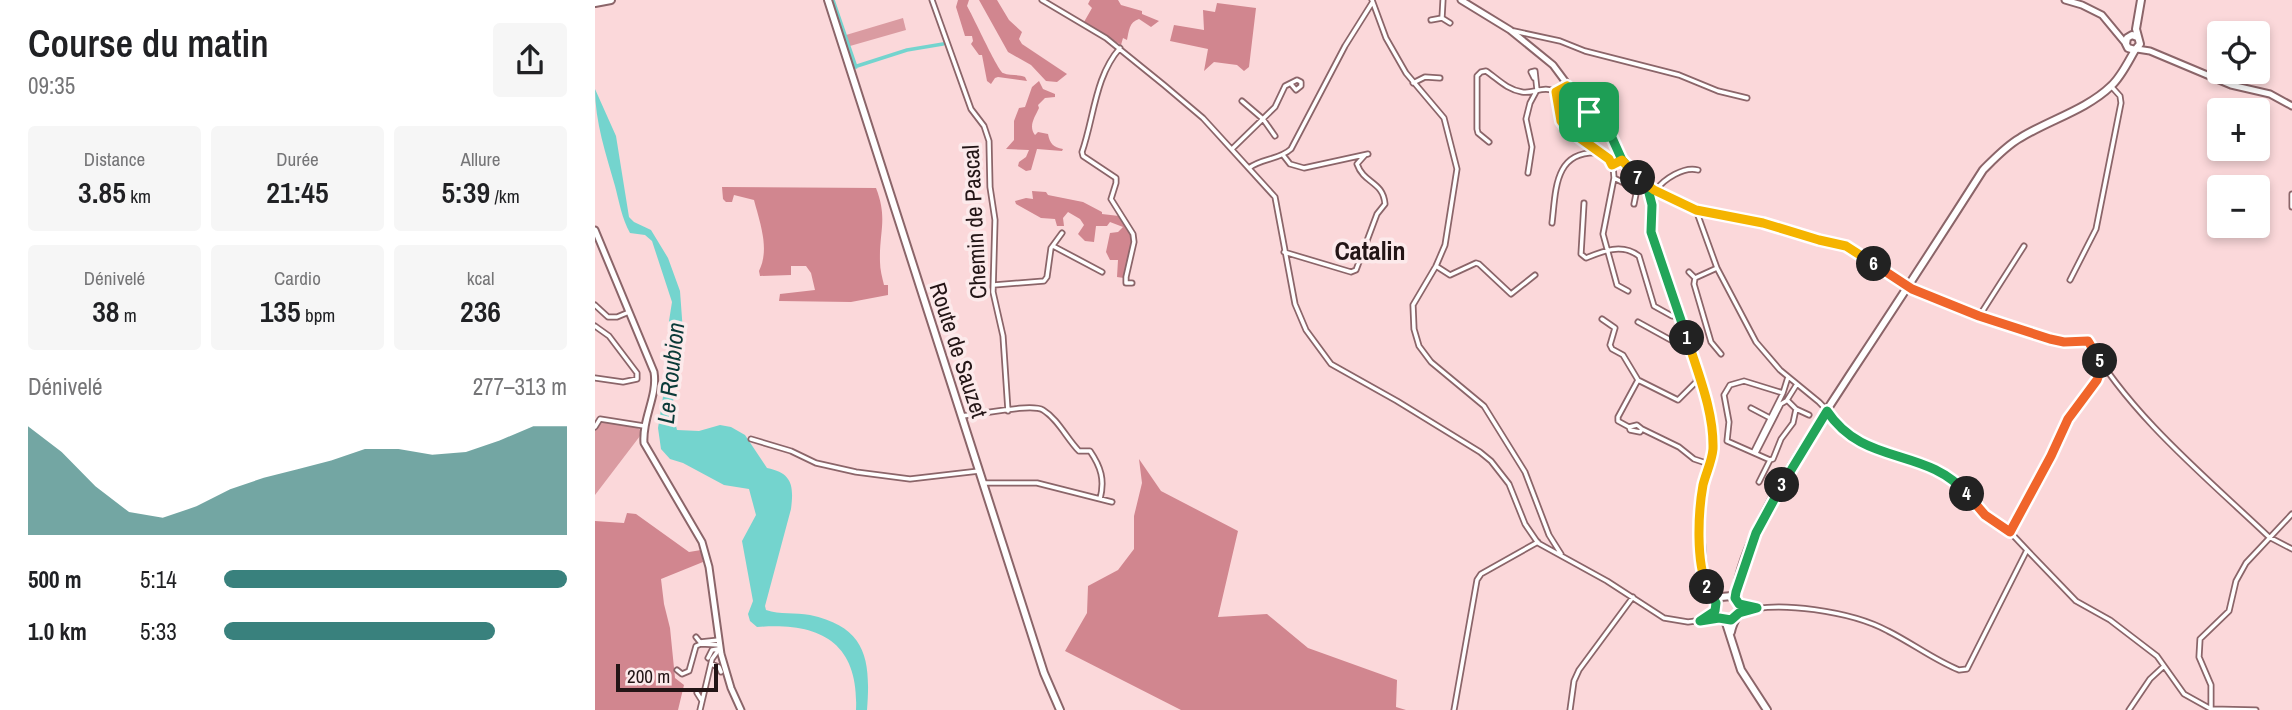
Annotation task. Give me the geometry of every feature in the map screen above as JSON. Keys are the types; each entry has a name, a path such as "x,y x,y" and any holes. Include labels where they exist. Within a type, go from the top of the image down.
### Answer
{"main road":[{"path":"595,4 611,0"},
{"name":"Route de Sauzet","path":"828,0 1044,673 1060,710"},
{"path":"1731,636 1734,619 1739,613 1738,582 1763,519 1827,411 1983,170 2001,151 2020,138 2094,99 2111,86 2126,64 2141,0"},
{"path":"1738,582 1715,607 1731,636 1741,670 1767,710"},
{"path":"1724,596 1737,601"},
{"path":"1722,619 1734,619"}],"street":[{"name":"Chemin de Pascal","path":"932,0 971,108 984,126 989,141 990,187 995,220 993,285 1003,336 1008,411"},
{"path":"1042,0 1120,48 1203,118 1275,197 1295,304 1306,330 1331,364 1481,452 1509,484 1525,524 1538,542 1550,551 1633,597 1664,618 1688,622 1722,619"},
{"path":"1442,18 1443,0"},
{"path":"1461,0 1510,30 1553,65 1567,86 1609,131 1622,160 1654,194 1666,196 1696,210 1763,223 1846,246 1908,286 1979,316 2050,339 2064,342 2088,341 2102,366 2131,402 2269,537 2292,550"},
{"path":"2065,0 2102,15 2115,32 2150,51 2231,85 2270,94 2292,106"},
{"path":"1372,1 1389,44 1413,83 1444,118 1457,169 1445,244 1436,266 1413,305 1413,329 1419,346 1431,362 1484,406 1525,472 1549,534 1562,556"},
{"path":"1249,168 1255,163 1283,155 1291,149 1372,1"},
{"path":"1368,11 1375,9"},
{"path":"1431,20 1442,18 1450,23"},
{"path":"1510,30 1560,41 1585,51 1687,77 1718,91 1747,98"},
{"path":"1120,48 1103,73 1082,152 1083,156 1116,178 1111,199 1134,242 1126,277 1126,283 1132,283"},
{"path":"1489,142 1477,129 1479,74 1486,71 1500,83 1524,93 1548,88 1556,92"},
{"path":"1413,83 1425,77 1440,78"},
{"path":"1528,173 1532,147 1527,128 1529,103 1537,90 1534,78"},
{"path":"1232,149 1275,107 1285,86 1291,84"},
{"path":"1556,92 1567,86"},
{"path":"2070,280 2097,229 2121,103 2120,96 2111,86"},
{"path":"1556,92 1561,121 1566,128 1609,159 1612,165 1614,178 1603,223 1603,234 1617,285 1627,291"},
{"path":"1524,93 1529,103"},
{"path":"1242,101 1263,119 1275,136"},
{"path":"1552,223 1558,176 1565,165 1584,154 1599,153"},
{"path":"1283,155 1290,164 1304,168 1366,154 1357,164 1361,174 1381,188 1385,204 1377,214 1356,270 1351,272 1284,252"},
{"path":"1609,159 1618,154"},
{"path":"1612,165 1622,160"},
{"path":"1698,170 1692,168 1664,180 1654,194 1651,232 1697,370 1713,437 1713,454 1704,483 1700,520 1702,568 1715,607 1700,621"},
{"path":"1614,178 1636,194 1634,204"},
{"path":"2292,194 2292,207"},
{"path":"1584,202 1581,254 1586,258 1611,248 1635,253 1639,256 1654,306 1672,316 1680,316"},
{"path":"1696,210 1717,268 1756,342 1788,377 1849,434 1861,444 1924,464 1948,476 1985,515 2010,532 2076,601 2110,620 2157,656 2184,694 2211,709 2256,710"},
{"path":"595,230 655,372 656,380 644,426 644,443 702,542 709,567 719,646 725,671 741,710"},
{"path":"993,285 1044,281 1053,246 1062,233"},
{"path":"1053,246 1102,272"},
{"path":"1979,316 2024,246"},
{"path":"1436,266 1450,275 1479,264 1511,294 1535,275"},
{"path":"1695,278 1717,268"},
{"path":"1689,272 1695,278 1711,342 1721,354"},
{"path":"595,305 608,317 614,318 629,312"},
{"path":"1602,319 1615,327 1610,345 1623,355 1638,380 1678,400 1696,382 1697,370"},
{"path":"1638,322 1678,345 1685,348 1689,346"},
{"path":"595,326 609,336 637,373 637,379 623,382 595,379"},
{"path":"2010,532 2068,419 2097,380 2102,366"},
{"path":"1755,452 1788,377"},
{"path":"1638,380 1618,421 1629,426 1630,430 1637,432 1642,429 1679,447 1694,459 1709,464"},
{"path":"1770,460 1727,441 1729,422 1725,389 1744,380 1783,393"},
{"path":"1755,452 1781,404 1787,400 1797,384"},
{"path":"1787,400 1796,409 1809,415"},
{"path":"961,416 1031,406 1044,410 1079,451 1090,452 1100,467 1104,486 1100,499"},
{"path":"1751,408 1770,418"},
{"path":"1759,482 1781,439 1793,423 1796,409"},
{"path":"595,427 600,419 644,426"},
{"path":"751,439 791,451 816,463 856,472 910,479 979,471"},
{"path":"983,483 1037,483 1112,502"},
{"path":"2211,709 2211,685 2199,657 2200,639 2229,611 2237,581 2246,563 2292,514"},
{"path":"1454,710 1477,580 1481,574 1538,542"},
{"path":"1737,601 1757,608 1814,610 1848,617 1886,629 1963,671 1970,666 2027,550"},
{"path":"1707,588 1724,596"},
{"path":"1570,710 1574,681 1579,670 1633,597"},
{"path":"1739,613 1757,608"},
{"path":"696,637 700,642 719,646"},
{"path":"677,670 682,674 688,671 696,646 719,646"},
{"path":"708,658 712,650 719,646"},
{"path":"700,710 711,664 719,646"},
{"path":"711,664 719,667 721,672"},
{"path":"2129,710 2150,679 2164,666"},
{"path":"697,693 702,701"}],"shaded area":[{"path":"958,0 969,0 967,6 1000,70 1006,74 1025,77 1027,81 998,77 991,84 987,81 982,55 979,55 971,44 972,36 965,36 956,7"},
{"path":"979,0 997,0 1009,20 1022,32 1019,39 1022,44 1067,74 1057,82 1046,81 1031,65 1008,52"},
{"path":"1090,0 1118,0 1121,5 1142,11 1142,14 1159,21 1151,27 1139,19 1136,20 1130,27 1127,40 1123,38 1121,45 1084,22 1092,8 1088,4"},
{"path":"1217,3 1256,8 1249,67 1244,71 1237,65 1214,62 1204,71 1208,49 1170,41 1174,25 1204,30 1203,10 1215,12"},
{"path":"903,18 906,30 850,46 846,35"},
{"path":"1039,81 1043,89 1055,94 1055,97 1045,98 1038,105 1032,125 1033,132 1035,135 1038,132 1048,134 1053,144 1063,149 1037,149 1031,170 1026,171 1018,166 1029,150 1006,149 1014,140 1014,121 1019,108 1025,107 1032,87"},
{"path":"722,187 876,188 882,208 880,267 884,285 888,285 888,295 851,302 779,301 780,294 815,290 811,273 806,266 791,266 791,275 760,276 764,245 754,200 734,195 732,202 726,202 723,199"},
{"path":"1032,191 1083,202 1102,214 1119,216 1132,237 1124,278 1117,277 1118,260 1110,260 1106,252 1110,233 1118,232 1123,227 1110,222 1107,226 1096,226 1094,242 1085,241 1078,234 1084,225 1080,219 1068,212 1063,218 1064,226 1057,226 1055,219 1041,218 1016,204 1015,201 1033,199"},
{"path":"599,421 630,424 641,430 640,436 595,495 595,425"},
{"path":"1139,459 1161,491 1238,531 1218,617 1267,614 1308,648 1397,680 1396,707 1406,710 1181,710 1065,651 1087,613 1088,586 1118,570 1134,549 1134,516 1142,483"},
{"path":"627,513 636,514 689,552 701,550 703,562 661,579 675,678 684,685 678,710 595,710 595,521 624,523"}],"water":[{"name":"Le Roubion","path":"595,89 616,136 629,217 651,230 668,258 680,291 683,332 672,409 677,430 699,431 720,425 731,427 745,435 767,468 782,473 789,481 792,493 791,509 766,610 829,620 854,637 861,648 868,675 867,710 856,710 851,668 843,653 831,641 817,633 799,628 757,627 750,621 748,614 753,601 742,541 756,515 749,489 724,485 670,459 661,449 658,428 670,353 669,321 672,302 652,241 645,235 630,233 625,222 602,138"}],"waterway":[{"path":"833,0 856,67"},
{"path":"854,67 907,50 943,44"}],"district":[{"name":"Catalin","path":"1370,250"}],"route":[{"path":"1589,112 1567,86 1556,92 1561,121 1566,128 1609,159 1612,165 1622,160 1627,167 1645,184 1696,210 1763,223 1846,246 1912,289 1979,316 2050,339 2064,342 2088,341 2102,366 2097,380 2068,419 2010,532 1985,515 1948,476 1924,464 1861,444 1827,411 1776,494 1756,533 1738,582 1735,598 1739,604 1757,608 1739,613 1731,620 1719,618 1700,621 1715,611 1716,603 1707,588 1702,568 1700,507 1713,454 1707,405 1651,232 1652,205 1648,189 1645,184 1622,160 1609,131 1589,112"}]}
